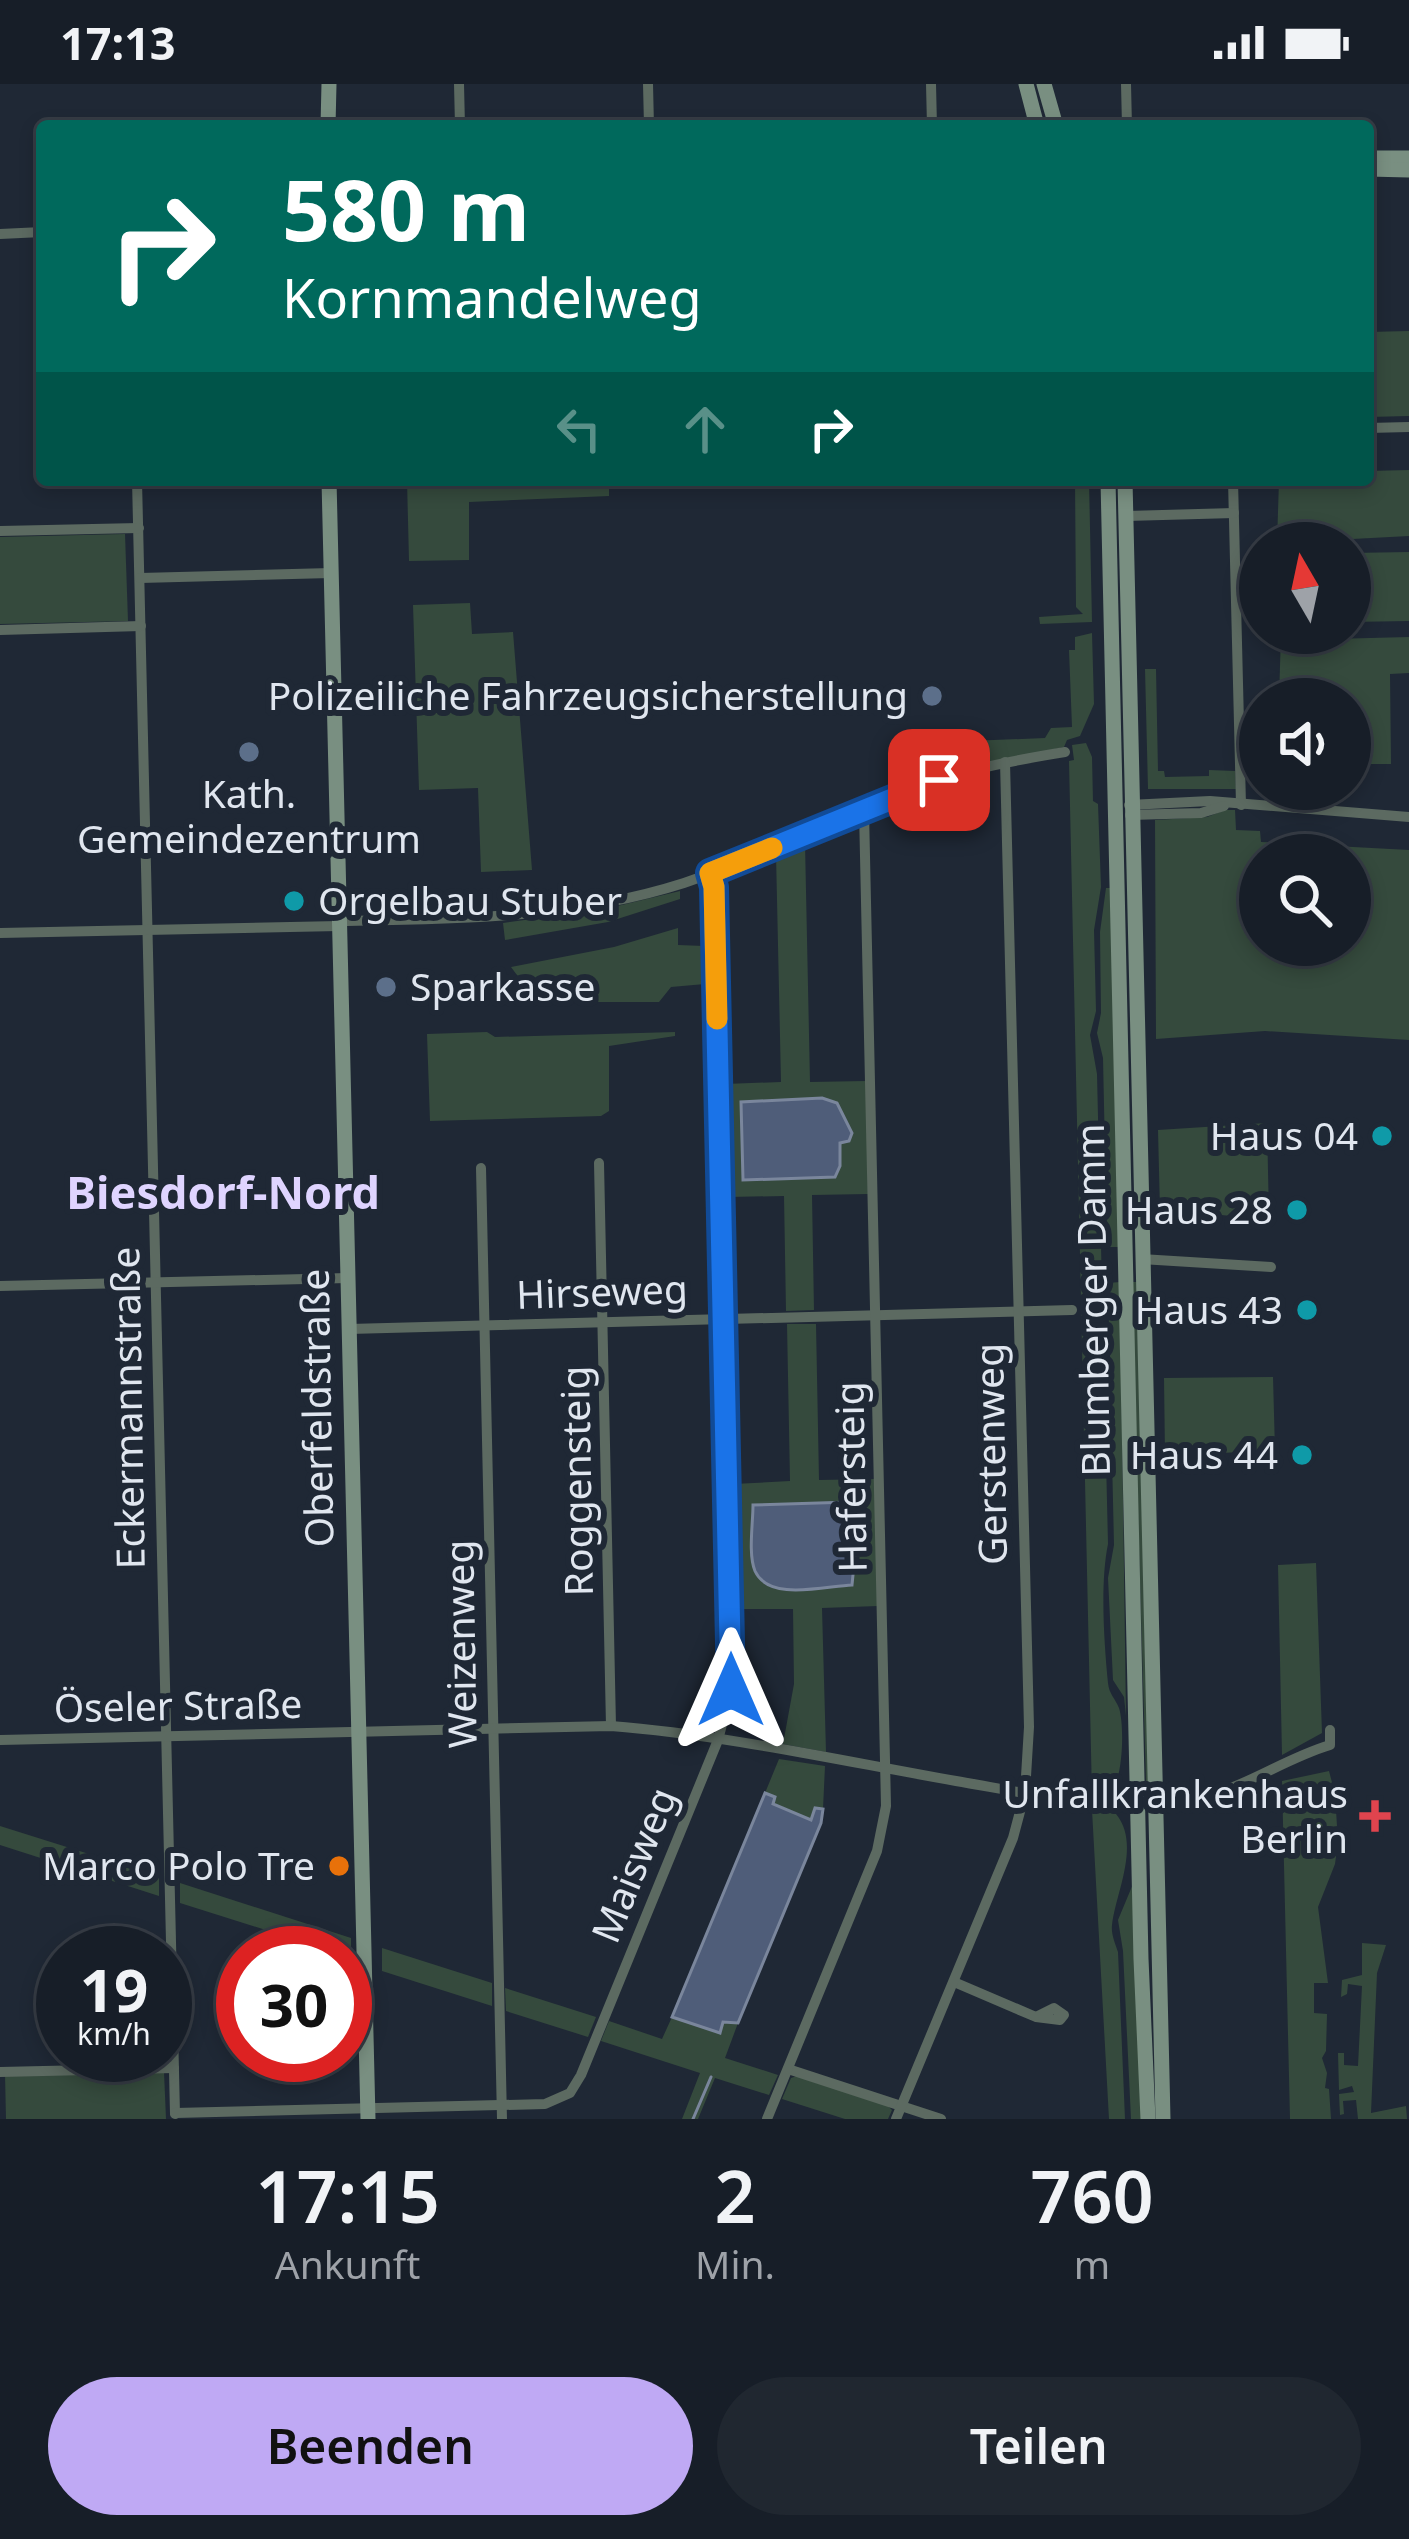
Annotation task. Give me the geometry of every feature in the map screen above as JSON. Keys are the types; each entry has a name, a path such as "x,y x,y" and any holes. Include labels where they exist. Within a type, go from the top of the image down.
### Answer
{"main road":[{"path":"328,120 329,84"},
{"path":"1026,84 1035,120"},
{"path":"1044,84 1054,120"},
{"path":"1374,158 1409,158"},
{"path":"1374,170 1409,170"},
{"name":"Oberfeldstraße","path":"329,486 368,2113"},
{"name":"Blumberger Damm","path":"1108,486 1125,1260 1162,2119"},
{"name":"Blumberger Damm","path":"1125,486 1143,1259 1148,2119"}],"street":[{"path":"459,84 460,120"},
{"path":"648,84 649,120"},
{"path":"931,84 932,120"},
{"path":"1126,84 1126,120"},
{"path":"0,234 36,232"},
{"path":"1374,428 1409,427"},
{"name":"Eckermannstraße","path":"137,486 171,1926"},
{"path":"1234,486 1239,722"},
{"path":"1126,516 1234,513"},
{"path":"0,531 139,528"},
{"path":"140,578 331,573"},
{"path":"0,629 141,626"},
{"path":"0,933 529,914 628,898 710,873 931,782 1065,752"},
{"name":"Gerstenweg","path":"896,2119 1010,1849 1025,1793 1029,1727 1005,763"},
{"path":"1114,811 1202,813 1239,805"},
{"path":"1306,810 1409,818"},
{"name":"Hafersteig","path":"767,2119 877,1850 885,1818 878,1316 863,811"},
{"name":"Maisweg","path":"175,2116 368,2113 554,2102 575,2086 718,1740 730,1698 714,887 710,873"},
{"name":"Roggensteig","path":"599,1163 610,1726"},
{"name":"Weizenweg","path":"481,1168 502,2119"},
{"path":"1125,1260 1270,1267"},
{"path":"0,1286 348,1278"},
{"name":"Hirseweg","path":"349,1328 1072,1310"},
{"name":"Öseler Straße","path":"0,1740 610,1726 1025,1793 1146,1804 1210,1796 1292,1764 1330,1745 1330,1730"},
{"path":"954,1982 1036,2017"},
{"path":"788,2069 941,2119"},
{"path":"0,2072 36,2071"},
{"name":"Eckermannstraße","path":"174,2082 175,2116"}],"green space":[{"path":"1409,331 1409,416 1374,417 1374,332"},
{"path":"1409,470 1409,536 1371,538 1371,522 1278,522 1279,486 1374,486 1374,471"},
{"path":"407,486 609,486 609,496 469,502 469,560 409,561"},
{"path":"1075,486 1089,486 1092,622 1040,624 1039,617 1083,614 1076,607"},
{"path":"125,534 128,621 0,624 0,537"},
{"path":"1409,552 1409,621 1371,622 1371,553"},
{"path":"470,603 472,634 513,632 532,870 481,872 478,788 419,790 413,605"},
{"path":"1092,633 1094,704 1080,736 1067,740 1064,747 950,772 947,766 969,741 1045,738 1051,728 1072,727 1069,650 1075,650 1075,637"},
{"path":"1409,637 1409,673 1390,674 1391,764 1371,764 1371,678 1280,678 1280,654 1371,654 1371,638"},
{"path":"1145,669 1156,669 1158,771 1164,771 1165,777 1235,771 1236,789 1148,789"},
{"path":"1086,743 1092,757 1093,801 1098,804 1101,887 1094,930 1096,1011 1090,1035 1097,1074 1108,1544 1104,1631 1109,1687 1122,1728 1120,1769 1108,1797 1092,1796 1069,761 1074,760 1072,745"},
{"path":"1235,810 1236,830 1260,831 1239,834 1239,966 1371,966 1371,848 1409,850 1409,1040 1265,1031 1156,1039 1155,820"},
{"path":"805,843 810,1082 866,1081 868,1194 812,1195 814,1310 786,1311 784,1196 728,1197 725,1084 781,1082 776,854"},
{"path":"1106,888 1111,888 1119,1247 1107,1247 1103,1058 1097,1033"},
{"path":"680,891 680,899 608,922 505,940 503,923 605,909"},
{"path":"465,900 465,910 366,913 358,904"},
{"path":"678,928 678,945 704,946 705,984 671,987 659,1002 537,1002 511,967 614,947"},
{"path":"487,1032 495,1037 675,1032 675,1036 609,1046 609,1111 601,1116 430,1121 427,1034"},
{"path":"1267,1123 1269,1219 1160,1210 1158,1130"},
{"path":"1120,1282 1126,1716 1124,1697 1113,1680 1108,1578 1114,1545 1108,1283"},
{"path":"1131,1282 1139,1282 1150,1781 1146,1781"},
{"path":"787,1324 816,1324 819,1480 875,1479 878,1606 822,1608 826,1752 783,1744 794,1684 793,1609 737,1609 734,1484 790,1481"},
{"path":"1273,1377 1275,1451 1165,1455 1164,1378"},
{"path":"1316,1563 1322,1733 1282,1755 1278,1565"},
{"path":"779,1759 825,1766 823,1809 815,1808 812,1820 773,1803 775,1797 765,1793"},
{"path":"1329,1771 1338,1842 1335,1864 1318,1907 1328,1983 1314,1983 1314,2013 1327,2014 1322,2058 1331,2119 1290,2119 1282,1781"},
{"path":"1092,1810 1116,1814 1126,1839 1112,1928 1118,1952 1125,2119 1109,2119"},
{"path":"0,1826 159,1876 159,1896 0,1845"},
{"path":"180,1883 314,1926 253,1926 180,1903"},
{"path":"1133,1884 1143,2119 1131,2119 1118,1920"},
{"path":"1362,1943 1386,1945 1377,1973 1371,2113 1406,2106 1407,2119 1358,2119 1356,2100 1343,2101 1344,2114 1340,2115 1339,2094 1354,2092 1352,2086 1339,2090 1338,2053 1344,2053 1344,2065 1358,2066 1362,1986 1348,1984 1347,1994 1341,1997 1342,1980 1362,1975"},
{"path":"382,1948 492,1983 492,2006 382,1971"},
{"path":"505,1988 596,2017 588,2037 506,2011"},
{"path":"672,2017 719,2033 722,2022 738,2023 725,2058 778,2075 769,2095 715,2078 698,2119 682,2119 700,2073 601,2041 609,2021 662,2039"},
{"path":"5,2074 36,2074 36,2082 164,2082 166,2119 6,2119"},
{"path":"797,2076 892,2110 888,2119 845,2119 782,2099 791,2078"}],"water":[{"path":"822,1098 837,1103 852,1133 849,1141 840,1143 835,1177 743,1180 741,1102"},
{"path":"850,1502 858,1525 852,1585 785,1589 762,1581 752,1556 753,1505"},
{"path":"765,1793 775,1797 773,1804 811,1820 815,1808 823,1809 821,1823 738,2023 723,2022 720,2033 672,2017"}],"waterway":[{"path":"693,2119 711,2077"}],"slow traffic":[{"path":"717,1019 710,873 772,848"}],"place":[{"name":"Polizeiliche Fahrzeugsicherstellung","path":"932,696"},
{"name":"Kath. Gemeindezentrum","path":"249,752"},
{"name":"Orgelbau Stuber","path":"294,901"},
{"name":"Sparkasse","path":"386,987"},
{"name":"Haus 04","path":"1382,1136"},
{"name":"Haus 28","path":"1297,1210"},
{"name":"Haus 43","path":"1307,1310"},
{"name":"Haus 44","path":"1302,1455"},
{"name":"Unfallkrankenhaus Berlin","path":"1375,1816"},
{"name":"Marco Polo Tre","path":"339,1866"}],"district":[{"name":"Biesdorf-Nord","path":"223,1193"}],"route":[{"path":"731,1690 714,887 710,873 939,780"}]}
